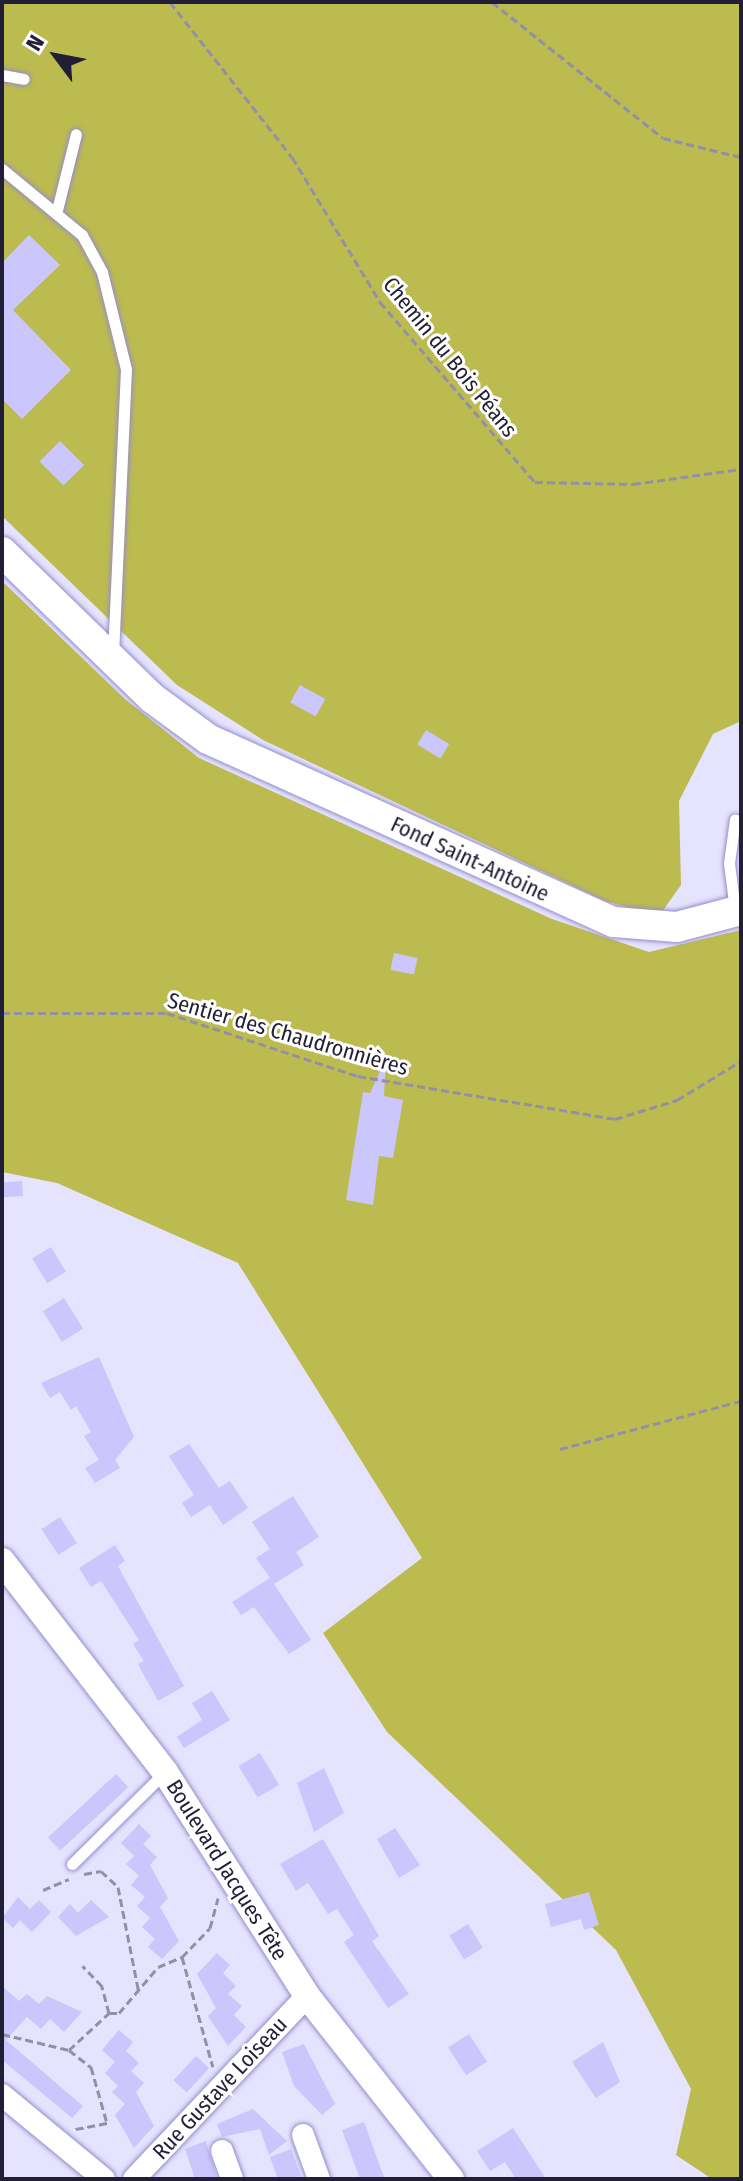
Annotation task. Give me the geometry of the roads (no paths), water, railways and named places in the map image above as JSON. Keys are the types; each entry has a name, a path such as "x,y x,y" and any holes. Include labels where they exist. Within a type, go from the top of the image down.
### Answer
{"main road":[{"name":"Fond Saint-Antoine","path":"2,552 113,660 208,739 614,922 677,927 738,911"}],"street":[{"name":"Boulevard Jacques Tête","path":"2,1561 165,1772 307,1996 451,2179"},
{"name":"Rue Gustave Loiseau","path":"134,2179 307,1996"},
{"path":"2,2095 63,2143 94,2176"},
{"path":"303,2135 319,2179"},
{"path":"222,2151 232,2179"}],"lane":[{"path":"2,75 24,79"},
{"path":"57,210 76,134"},
{"path":"2,169 57,210 102,272 126,369 113,660"},
{"path":"735,819 729,863 738,911"},
{"path":"72,1864 165,1772"}]}
